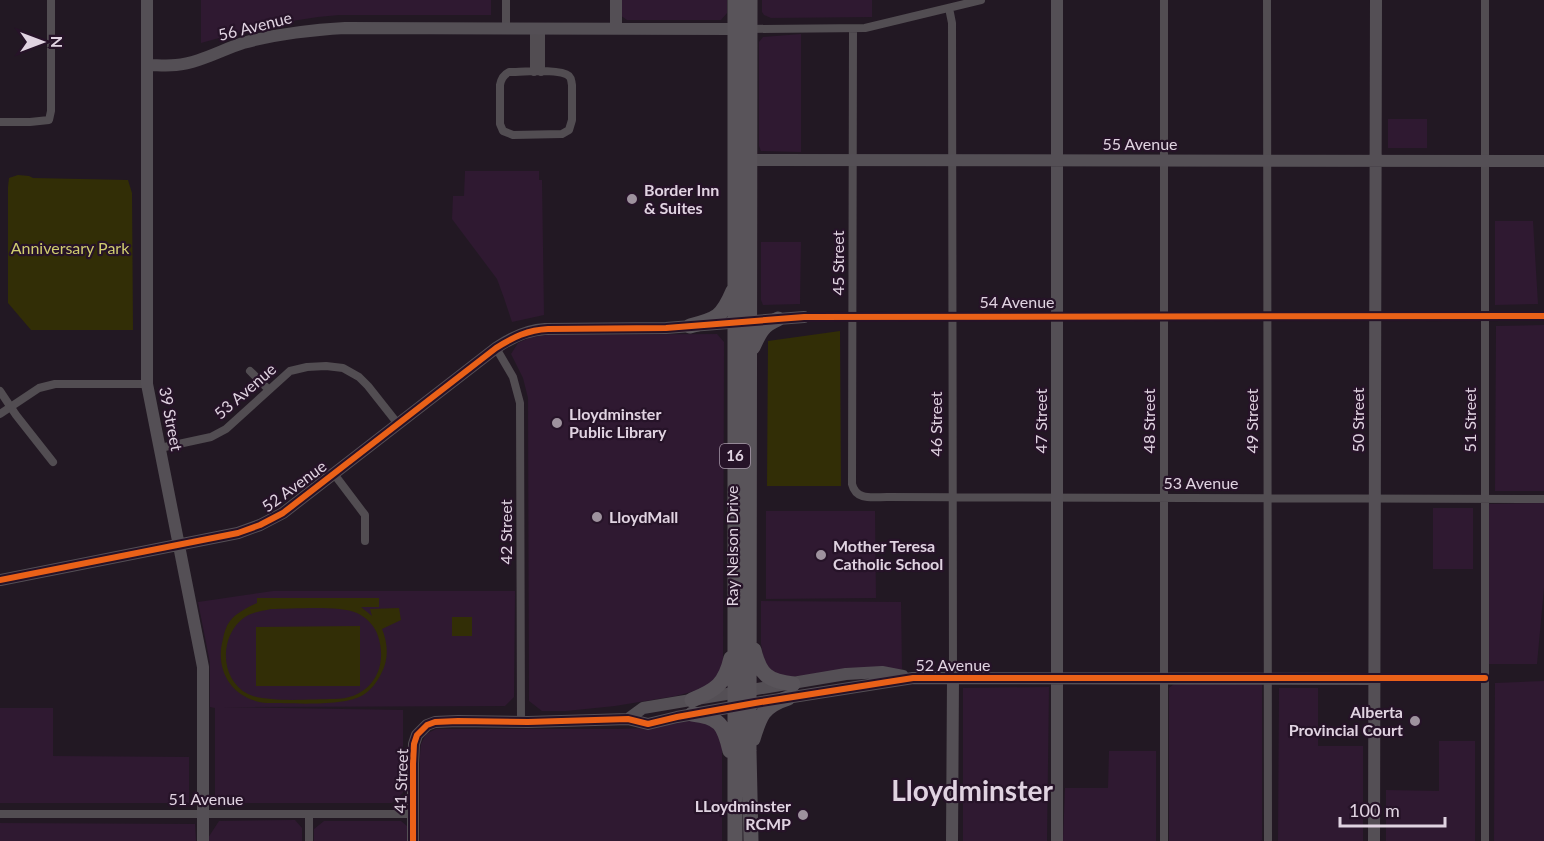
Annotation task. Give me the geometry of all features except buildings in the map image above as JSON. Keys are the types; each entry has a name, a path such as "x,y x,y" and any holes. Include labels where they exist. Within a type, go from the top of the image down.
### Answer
{"highway":[{"name":"Ray Nelson Drive","path":"735,0 743,29"},
{"name":"Ray Nelson Drive","path":"750,0 743,29 743,322 735,637 749,751 751,841"},
{"name":"Ray Nelson Drive","path":"735,841 735,770 750,628 751,353 736,286 742,160"},
{"path":"690,326 721,315 736,286"},
{"path":"751,353 766,324 778,319"},
{"path":"726,571 735,589"},
{"path":"749,751 759,721 768,707 790,691 780,682 763,673 756,657 750,628"},
{"path":"735,637 729,667 722,681 692,707 719,722 727,740 735,770"}],"street":[{"path":"0,122 49,120 51,111 51,0"},
{"name":"39 Street","path":"147,0 147,384 203,667 202,841"},
{"path":"506,0 506,28"},
{"path":"616,0 616,28"},
{"name":"56 Avenue","path":"147,65 176,65 241,44 318,29 876,27 981,0"},
{"name":"47 Street","path":"1057,0 1057,841"},
{"name":"48 Street","path":"1164,0 1164,841"},
{"name":"49 Street","path":"1267,0 1268,841"},
{"name":"50 Street","path":"1374,841 1376,0"},
{"name":"51 Street","path":"1485,0 1485,841"},
{"name":"46 Street","path":"949,8 952,23 952,841"},
{"path":"538,28 538,72"},
{"name":"45 Street","path":"853,28 852,484 859,495"},
{"path":"509,72 538,72 569,76 572,120 569,130 562,134 507,134 500,124 501,79 509,72"},
{"name":"55 Avenue","path":"742,160 1544,161"},
{"name":"54 Avenue","path":"496,348 518,335 537,330 690,326 804,317 1543,316"},
{"name":"52 Avenue","path":"0,580 238,533 268,522 283,513 496,348"},
{"name":"42 Street","path":"496,348 513,377 520,403 521,722"},
{"name":"53 Avenue","path":"160,448 211,437 226,429 290,371 307,367 343,368 359,377 398,424"},
{"path":"250,371 269,390"},
{"path":"0,414 39,388 55,384 147,384"},
{"path":"0,391 52,462"},
{"path":"334,474 365,515 365,541"},
{"name":"53 Avenue","path":"859,495 870,497 1544,499"},
{"name":"52 Avenue","path":"427,725 446,721 521,722 628,719 648,724 692,707 742,698 913,678 1485,678"},
{"name":"41 Street","path":"413,841 414,744 417,735 427,725"},
{"path":"309,813 309,841"},
{"name":"51 Avenue","path":"0,814 413,814"}],"shaded area":[{"path":"201,0 491,0 491,15 318,17 266,25 201,43"},
{"path":"620,0 727,0 727,13 721,20 627,20 620,15"},
{"path":"762,0 872,0 872,17 771,18 762,12"},
{"path":"801,34 801,152 761,151 759,146 759,42 763,37"},
{"path":"1388,119 1427,119 1427,148 1388,148"},
{"path":"465,171 539,171 539,180 542,180 544,315 512,322 497,279 452,219 453,196 464,196"},
{"path":"1495,221 1533,221 1538,304 1495,305"},
{"path":"761,242 801,242 800,304 763,305 761,300"},
{"path":"1544,325 1544,491 1495,491 1496,326"},
{"path":"717,334 724,342 723,665 714,682 706,688 676,696 615,706 542,711 529,701 528,398 523,378 511,354 518,343 531,337 545,335"},
{"path":"1544,503 1544,588 1537,664 1489,664 1489,504"},
{"path":"1433,508 1473,508 1473,569 1433,569"},
{"name":"Mother Teresa Catholic School","path":"766,511 875,511 876,598 766,599"},
{"path":"273,591 515,591 514,697 505,706 222,707 403,710 403,793 392,803 223,803 215,797 215,708 210,707 210,663 198,602"},
{"path":"761,601 901,602 902,669 868,669 784,678 776,676 765,666 761,644"},
{"path":"1544,681 1544,841 1494,841 1495,683"},
{"path":"1174,684 1262,684 1262,840 1169,841 1169,688"},
{"path":"1049,687 1047,841 963,841 963,688"},
{"path":"1279,688 1318,688 1318,746 1363,746 1363,841 1278,841"},
{"path":"0,708 53,708 53,756 189,757 189,803 0,803"},
{"path":"695,719 712,722 720,736 722,841 420,841 421,744 426,734 436,729 646,728"},
{"path":"1439,741 1475,741 1475,841 1386,841 1386,790 1439,791"},
{"path":"1109,751 1156,751 1156,841 1063,841 1065,788 1108,788"},
{"path":"295,820 302,828 302,841 208,841 219,821"},
{"path":"324,821 401,821 407,826 407,841 314,841 314,829"},
{"path":"0,823 195,824 196,841 0,841"}],"green space":[{"name":"Anniversary Park","path":"18,175 33,178 128,180 132,193 133,330 31,330 8,303 8,187 9,178"},
{"path":"840,331 841,486 767,486 768,341"},
{"path":"257,598 379,598 379,607 361,607 372,616 370,609 399,608 401,620 382,629 386,640 385,663 376,683 363,695 330,703 267,703 255,701 236,690 224,673 221,662 223,637 229,623 246,608 257,603","holes":["271,609 339,609 364,617 375,629 381,648 381,660 374,680 367,688 347,698 289,700 266,699 248,694 238,687 227,668 227,645 236,625 245,617"]},
{"path":"452,617 472,617 472,636 452,636"},
{"path":"360,626 360,686 256,686 256,627"}],"cycle path":[{"path":"0,580 238,533 260,525 283,513 496,348 534,331 666,328 804,317 1543,316"},
{"path":"413,841 414,744 417,735 427,725 435,722 628,719 648,724 755,703 913,678 1485,678"}],"place":[{"name":"Border Inn & Suites","path":"632,199"},
{"name":"Lloydminster Public Library","path":"557,423"},
{"name":"LloydMall","path":"597,517"},
{"name":"Mother Teresa Catholic School","path":"821,555"},
{"name":"Alberta Provincial Court","path":"1415,721"},
{"name":"LLoydminster RCMP","path":"803,815"}],"district":[{"name":"Lloydminster","path":"972,791"}]}
